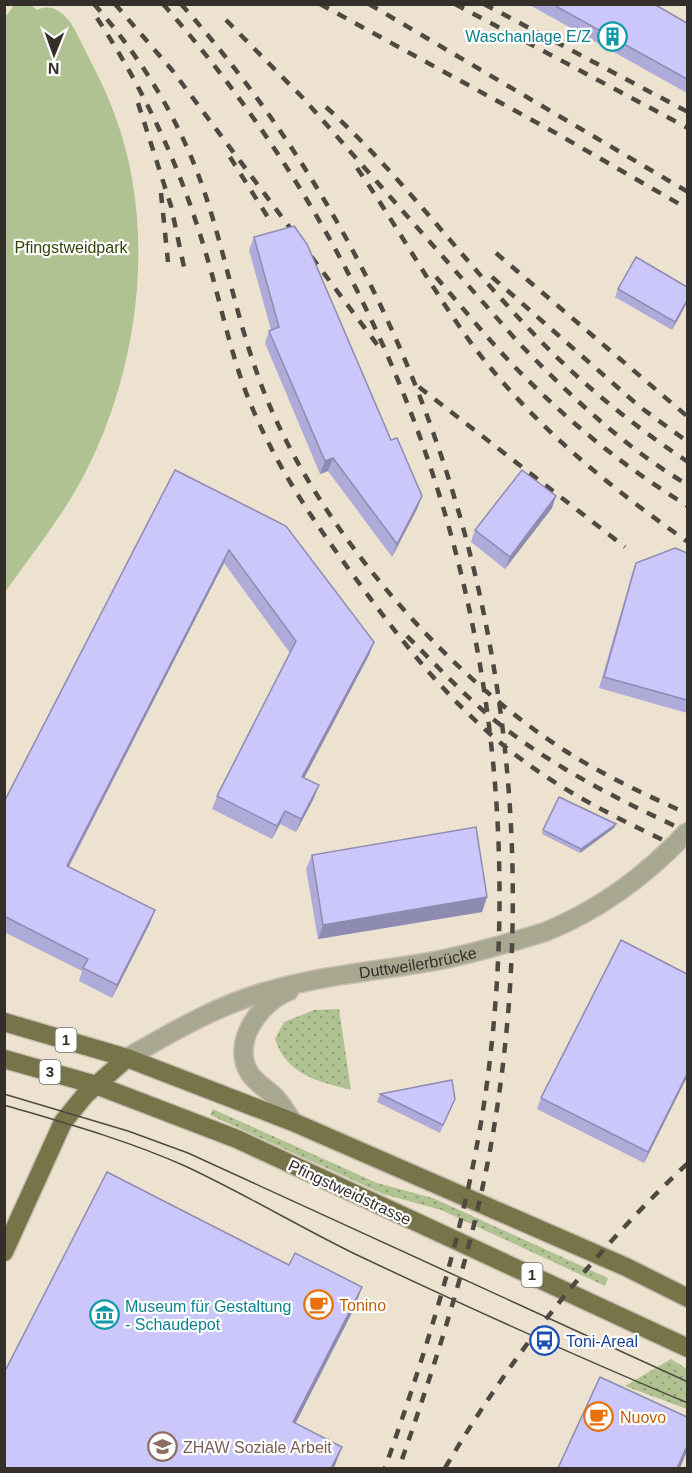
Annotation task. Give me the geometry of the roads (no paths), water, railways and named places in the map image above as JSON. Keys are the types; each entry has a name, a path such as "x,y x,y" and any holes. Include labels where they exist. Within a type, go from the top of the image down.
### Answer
{"main road":[{"name":"1","path":"4,1022 128,1058 293,1122 604,1258 687,1298"},
{"path":"4,1252 63,1122 76,1104 128,1058"},
{"name":"Pfingstweidstrasse","path":"4,1059 96,1085 237,1139 687,1348"}],"street":[{"name":"Duttweilerbrücke","path":"128,1058 162,1038 237,1001 268,990 327,977 435,961 487,949 567,923 610,899 647,872 687,831"},
{"path":"293,1122 277,1098 251,1075 245,1058 246,1041 251,1025 266,1005 279,995 327,977"}],"tram line":[{"path":"4,1094 128,1131 188,1153 688,1382"},
{"path":"4,1105 118,1140 185,1166 355,1254 520,1330 688,1403"}],"railway":[{"path":"94,4 113,26 146,73 162,98 188,149 208,203 243,331 257,373 279,427 308,481 343,534 383,586 426,634 472,679 520,719 596,769 688,814"},
{"path":"115,4 172,70 379,347"},
{"path":"163,4 253,117 329,237 391,364 440,496 474,633 494,773 499,915 490,1059 473,1163 449,1266 419,1368 385,1468"},
{"path":"181,4 276,125 356,256 419,394 466,539 497,688 512,840 510,993 491,1145 463,1268 399,1468"},
{"path":"320,4 554,132 688,209"},
{"path":"369,4 688,192"},
{"path":"455,4 688,128"},
{"path":"484,4 688,112"},
{"path":"97,18 144,99 183,185 208,262 238,369 255,414 280,465 325,536 415,656 456,701 500,743 584,800 688,852"},
{"path":"226,20 303,98 537,362 577,401 620,437 688,485"},
{"path":"138,103 171,206 184,267"},
{"path":"326,107 380,160 505,303 567,367 646,433 688,462"},
{"path":"230,157 269,219"},
{"path":"357,168 429,281 474,347 497,376 521,403 573,453 629,499 688,542"},
{"path":"161,193 168,262"},
{"path":"496,253 688,417"},
{"path":"436,277 509,361 552,404 627,465 688,506"},
{"path":"492,277 640,407 688,442"},
{"path":"419,387 625,547"},
{"path":"407,636 470,699 515,736 587,782 688,832"},
{"path":"445,1468 497,1386 556,1307 619,1232 688,1163"}],"place":[{"name":"Waschanlage E/Z","path":"612,36"},
{"name":"Tonino","path":"318,1305"},
{"name":"Museum für Gestaltung - Schaudepot","path":"104,1315"},
{"name":"Toni-Areal","path":"545,1341"},
{"name":"Nuovo","path":"599,1417"},
{"name":"ZHAW Soziale Arbeit","path":"162,1447"}],"park label":[{"name":"Pfingstweidpark","path":"71,247"}]}
